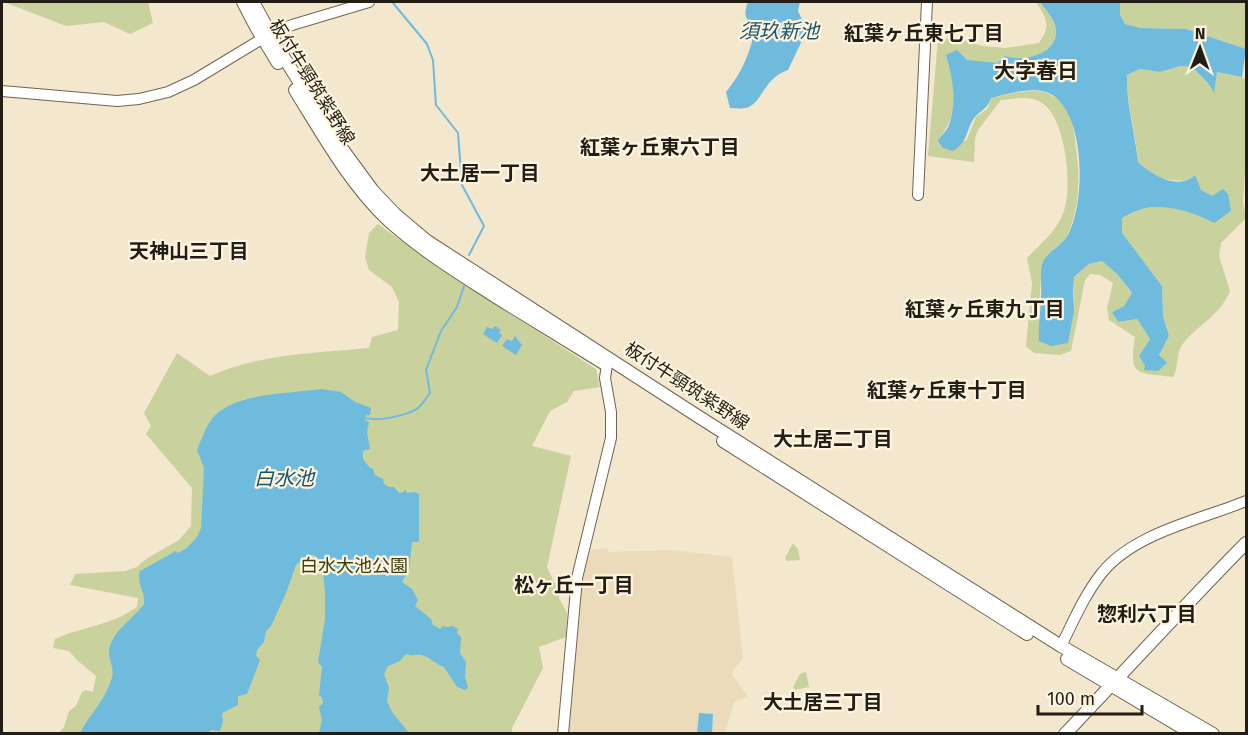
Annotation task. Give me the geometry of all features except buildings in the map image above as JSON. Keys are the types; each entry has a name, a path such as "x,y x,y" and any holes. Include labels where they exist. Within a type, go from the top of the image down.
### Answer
{"main road":[{"name":"板付牛頸筑紫野線","path":"243,2 373,191 395,214 428,241 699,417 1061,646 1193,734"},
{"name":"板付牛頸筑紫野線","path":"253,2 266,36 337,156 366,196 388,219 425,250 477,285 607,364 769,472 1114,682 1214,734"},
{"path":"1065,734 1176,614 1246,543"}],"street":[{"path":"2,91 117,101 139,99 168,92 194,80 266,36 369,2"},
{"path":"918,195 927,2"},
{"path":"563,734 578,578 611,438 611,412 605,378 607,364"},
{"path":"1061,646 1100,575 1123,552 1152,536 1246,501"}],"shaded area":[{"path":"608,548 609,552 671,550 732,557 743,658 733,670 732,675 748,696 734,702 725,733 568,734 582,579 591,550"}],"green space":[{"path":"4,2 148,2 153,23 130,34 104,22 66,26"},
{"path":"1036,2 1040,2 1052,18 1056,30 1055,39 1045,51 1029,57 1005,56 997,63 981,63 947,55 954,98 951,118 940,137 966,141 976,117 987,109 991,98 1039,91 1059,101 1068,113 1073,126 1078,191 1075,213 1068,234 1044,261 1038,319 1071,326 1074,277 1089,264 1102,261 1117,274 1132,294 1124,306 1112,312 1118,322 1137,319 1150,339 1139,356 1145,366 1159,355 1169,336 1163,316 1162,286 1121,233 1122,218 1150,207 1169,207 1201,216 1214,223 1212,197 1191,180 1175,180 1156,176 1138,162 1127,75 1140,69 1160,72 1181,66 1192,67 1208,83 1213,92 1217,72 1242,77 1246,81 1246,156 1243,202 1246,218 1221,243 1219,256 1230,291 1216,313 1185,341 1178,355 1173,377 1138,371 1133,360 1135,337 1109,320 1107,308 1113,283 1100,275 1090,274 1085,280 1071,351 1060,355 1034,353 1026,346 1032,283 1027,258 1050,235 1059,222 1067,196 1065,151 1050,110 1042,103 1027,98 1001,100 978,130 975,138 974,162 928,156 938,39 957,38 982,46 1006,48 1039,43 1045,31 1046,22"},
{"path":"1123,2 1246,2 1246,49 1186,29 1141,28 1125,24 1120,15 1120,4"},
{"name":"白水大池公園","path":"378,224 437,267 596,369 600,387 574,391 567,402 550,411 532,446 571,456 547,567 567,613 566,637 539,647 543,668 512,728 512,733 59,733 64,727 69,711 76,706 82,692 86,690 93,692 96,676 69,651 53,648 55,639 117,618 137,607 138,598 70,585 75,574 125,571 137,567 146,559 179,540 191,526 192,488 146,434 151,426 144,413 177,353 210,376 268,359 369,348 372,337 398,330 399,302 392,287 369,270 365,257 369,233"},
{"path":"793,543 798,549 800,560 787,561 785,558"},
{"path":"806,672 809,687 795,690 793,687 800,674"}],"water":[{"name":"須玖新池","path":"748,2 800,2 798,11 807,30 788,70 773,79 751,106 730,108 726,92 745,62 755,28 746,16"},
{"path":"1040,2 1123,2 1120,4 1120,15 1125,24 1141,28 1186,29 1246,49 1242,77 1217,72 1214,93 1208,83 1192,67 1181,66 1160,72 1140,69 1127,75 1138,162 1150,172 1173,181 1181,182 1195,175 1201,190 1212,196 1223,189 1228,194 1231,211 1214,223 1185,211 1161,207 1141,209 1122,218 1122,233 1162,286 1163,316 1169,336 1159,355 1167,363 1158,371 1144,370 1145,366 1139,356 1150,339 1137,319 1118,322 1112,312 1124,306 1132,293 1117,274 1102,261 1089,264 1074,277 1074,311 1068,343 1051,346 1039,341 1042,266 1045,258 1068,235 1074,221 1079,183 1077,142 1072,123 1054,96 1047,92 1031,90 991,98 986,107 976,116 965,139 958,147 953,151 943,148 938,141 948,127 953,108 951,72 946,55 957,50 967,60 997,63 1005,56 1020,58 1038,55 1051,45 1055,39 1056,30 1052,18"},
{"path":"495,326 501,330 499,333 502,335 497,343 483,334 487,327 492,329"},
{"path":"515,336 522,345 516,355 502,346 507,339 512,341"},
{"name":"白水池","path":"321,389 341,392 355,402 371,408 370,415 364,418 369,422 367,432 370,449 363,451 363,459 373,469 375,475 383,479 384,484 394,487 399,493 404,492 405,489 407,493 419,494 419,542 412,542 409,569 402,582 412,589 418,600 415,606 431,619 433,625 440,629 443,626 453,626 458,629 457,633 461,637 460,653 466,662 465,677 468,688 465,690 457,687 444,667 427,657 406,654 400,661 388,666 384,674 389,688 387,701 392,712 409,733 319,733 322,720 319,707 323,703 322,697 319,696 322,667 318,662 325,619 325,592 323,570 317,557 313,555 307,556 296,565 271,626 266,631 264,642 257,650 256,656 260,660 247,694 238,696 238,705 222,713 223,721 220,731 211,730 208,734 80,733 105,694 112,678 109,650 113,640 120,629 144,604 139,580 140,571 176,551 178,553 187,548 197,537 201,528 204,468 197,450 211,420 220,411 247,399"},
{"path":"699,713 713,714 712,733 697,733"}],"waterway":[{"path":"393,3 427,44 433,60 436,105 458,133 462,185 484,226 469,255"},
{"path":"361,419 397,416 420,407 430,393 426,370 441,331 457,307 464,286"}],"district":[{"name":"紅葉ヶ丘東七丁目","path":"924,33"},
{"name":"大字春日","path":"1036,71"},
{"name":"紅葉ヶ丘東六丁目","path":"660,147"},
{"name":"大土居一丁目","path":"480,173"},
{"name":"天神山三丁目","path":"189,251"},
{"name":"紅葉ヶ丘東九丁目","path":"985,309"},
{"name":"紅葉ヶ丘東十丁目","path":"947,390"},
{"name":"大土居二丁目","path":"833,439"},
{"name":"松ヶ丘一丁目","path":"574,585"},
{"name":"惣利六丁目","path":"1147,614"},
{"name":"大土居三丁目","path":"823,702"}]}
